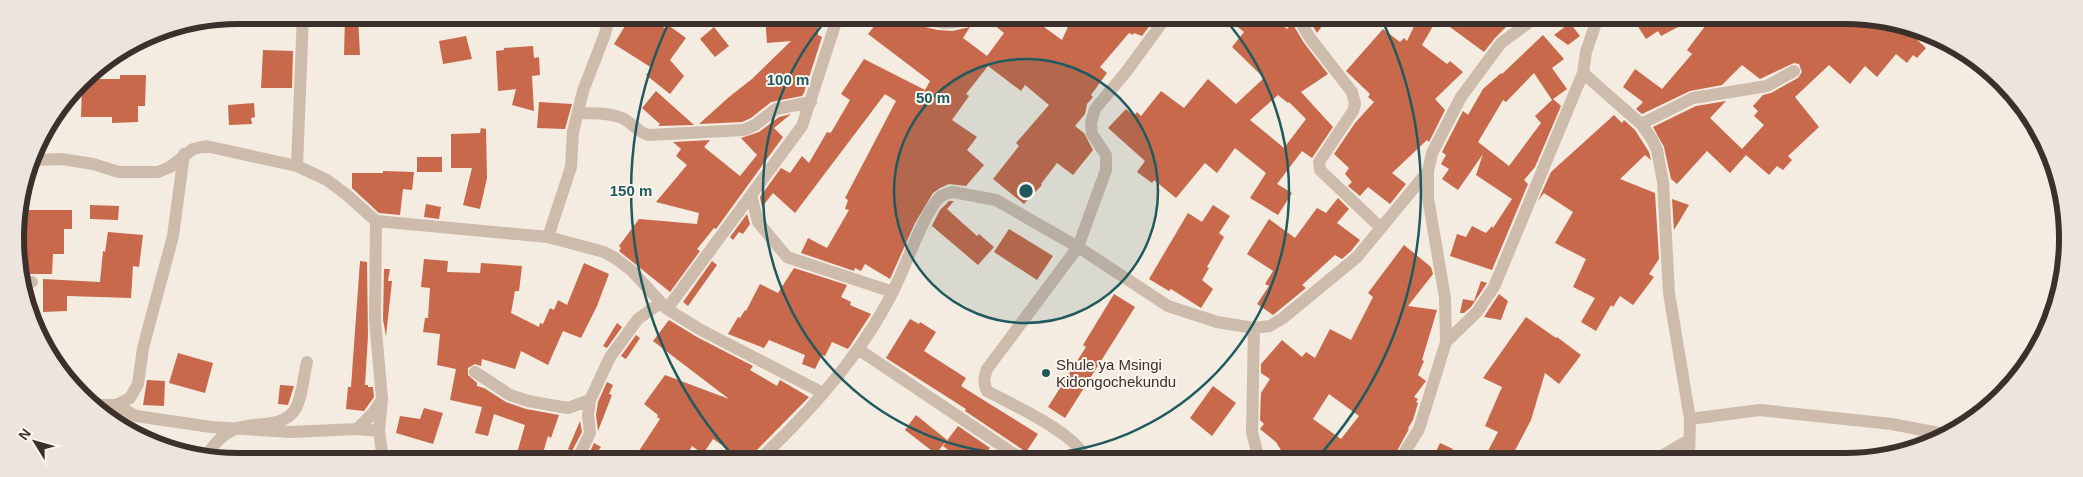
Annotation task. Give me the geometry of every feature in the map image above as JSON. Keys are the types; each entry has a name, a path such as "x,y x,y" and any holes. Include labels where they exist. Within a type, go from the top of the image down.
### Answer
{"street":[{"path":"297,166 303,24"},
{"path":"548,237 571,167 573,132 583,91 608,24"},
{"path":"580,453 590,433 588,415 590,400 610,356 638,319 663,306 752,195 796,136 811,102 835,24"},
{"path":"1082,453 1077,444 1060,432 987,391 984,383 987,368 1078,247 1106,170 1106,155 1092,134 1095,109 1126,72 1161,24"},
{"path":"1302,24 1310,38 1352,92 1354,99 1353,111 1319,162 1320,170 1381,228"},
{"path":"1404,453 1419,429 1446,342 1445,298 1428,198 1428,171 1432,153 1461,97 1501,43 1526,24"},
{"path":"1446,342 1477,312 1494,287 1582,73 1586,52 1596,24"},
{"path":"1641,124 1693,98 1767,86 1794,71"},
{"path":"1582,73 1641,124 1652,139 1661,165 1669,293 1690,419 1689,453"},
{"path":"578,113 610,115 623,118 642,133 650,135 744,130 756,125 776,109 811,102"},
{"path":"39,160 62,159 93,164 119,172 158,172 170,167 184,154 198,147 206,146 297,166 327,180 347,194 376,221 548,237 604,252 631,270 663,306 700,330 823,393"},
{"path":"103,405 116,405 130,398 138,384 143,348 173,236 184,154"},
{"path":"766,453 794,427 858,349 893,292 934,205 946,194 953,192 996,200 1078,247 1168,306 1217,322 1254,328 1270,326 1283,318 1357,257 1428,171"},
{"path":"752,195 758,222 787,257 893,292"},
{"path":"376,221 375,320 382,399 379,431 381,453"},
{"path":"1254,328 1252,432 1257,453"},
{"path":"858,349 1013,453"},
{"path":"210,451 215,443 234,429 277,422 289,415 294,410 298,401 307,362"},
{"path":"475,372 510,395 528,401 568,408 590,400"},
{"path":"357,429 379,407 382,399"},
{"path":"116,405 136,416 162,421 234,429 291,432 357,429 379,431"},
{"path":"1690,419 1760,410 1892,424 1936,432"},
{"path":"1667,453 1689,440"}],"building":[{"path":"345,24 358,24 360,55 344,55"},
{"path":"626,24 658,24 666,29 668,25 686,38 670,60 684,76 670,94 646,75 652,68 614,44"},
{"path":"766,24 818,24 818,35 822,37 802,96 771,102 751,118 742,122 699,124 752,79 791,41 767,43"},
{"path":"876,24 912,24 952,31 970,27 963,38 987,56 1004,33 993,24 1040,24 1062,40 1069,24 1151,24 1142,36 1129,33 1100,67 1107,73 1091,95 1093,97 1087,104 1085,114 1075,126 1084,133 1093,150 1073,175 1057,163 1042,185 1024,204 993,179 1019,146 1016,143 1049,105 1025,85 1021,91 988,66 966,94 969,96 952,120 977,137 967,150 984,165 966,186 949,184 933,193 915,223 890,279 865,264 861,271 855,268 854,271 801,253 808,238 827,248 849,210 845,209 848,200 845,198 896,101 885,94 795,213 773,193 762,207 760,197 781,168 790,173 802,156 809,163 827,132 830,133 832,131 850,100 841,94 864,59 925,90 930,81 868,34"},
{"path":"1234,24 1280,24 1287,29 1293,24 1304,43 1328,74 1301,92 1333,127 1312,158 1302,151 1277,184 1292,193 1278,215 1250,198 1266,173 1235,148 1217,173 1205,163 1176,198 1154,180 1152,183 1137,172 1145,161 1108,128 1126,109 1134,116 1137,112 1141,116 1161,91 1184,108 1208,79 1236,104 1264,78 1232,47 1244,32","holes":["1278,95 1289,102 1306,119 1284,148 1250,120"]},
{"path":"1312,24 1322,26 1317,33"},
{"path":"1415,24 1434,24 1422,45 1447,64 1450,61 1463,72 1435,99 1445,110 1429,142 1427,140 1392,173 1406,184 1390,204 1368,187 1360,196 1348,186 1352,182 1345,174 1349,168 1334,154 1355,123 1374,102 1368,97 1370,94 1346,71 1383,29 1400,42 1404,38 1407,41"},
{"path":"1446,24 1509,24 1484,52"},
{"path":"1571,24 1580,36 1568,45 1554,35"},
{"path":"1636,24 1684,24 1661,36 1658,31 1646,39"},
{"path":"1707,24 1859,24 1914,35 1926,48 1917,58 1913,55 1907,63 1896,54 1877,77 1865,66 1850,84 1829,65 1795,97 1819,127 1788,156 1792,160 1783,170 1777,166 1769,175 1746,155 1730,173 1707,151 1677,184 1671,179 1664,147 1653,127 1696,106 1726,101 1710,118 1742,149 1764,125 1754,116 1758,111 1753,106 1763,95 1771,93 1798,78 1802,72 1799,64 1794,63 1760,79 1742,65 1722,85 1690,91 1642,114 1636,109 1643,102 1623,87 1635,69 1662,89 1692,54 1687,50"},
{"path":"714,27 729,46 715,57 700,39"},
{"path":"1543,35 1564,59 1552,68 1567,89 1553,99 1561,106 1535,167 1524,180 1528,184 1492,270 1450,256 1457,234 1466,237 1472,226 1486,233 1492,226 1493,228 1512,199 1476,175 1483,154 1458,190 1442,179 1449,169 1441,164 1446,155 1442,152 1463,111 1468,115 1483,89 1502,74","holes":["1534,73 1552,100 1535,116 1541,123 1509,166 1478,142 1503,100 1506,102"]},
{"path":"466,36 472,59 443,64 439,41"},
{"path":"533,46 534,58 539,57 540,75 532,76 534,111 512,105 516,89 498,91 496,51 504,50 504,48"},
{"path":"263,50 293,51 292,88 261,88"},
{"path":"120,75 146,75 145,106 138,106 138,122 112,123 112,117 81,117 82,92 95,79 120,79"},
{"path":"656,91 694,125 658,126 660,124 642,108"},
{"path":"539,102 572,104 565,129 537,128"},
{"path":"254,103 255,117 251,118 252,124 229,125 228,105"},
{"path":"791,114 774,128 783,137 716,229 714,228 697,249 700,251 670,292 619,251 621,248 619,246 639,219 697,224 699,213 656,202 687,165 676,156 681,149 673,142 710,140 704,147 740,176 757,155 741,138 759,132 779,117"},
{"path":"1614,115 1622,123 1624,120 1635,130 1649,152 1651,160 1645,155 1620,179 1655,193 1659,259 1649,274 1654,277 1633,305 1620,296 1613,307 1611,305 1596,331 1581,322 1595,298 1573,287 1586,259 1555,243 1573,212 1544,193 1538,201 1551,172"},
{"path":"481,128 486,129 487,178 480,209 463,205 472,168 451,168 451,134 480,133"},
{"path":"417,157 442,157 442,172 417,172"},
{"path":"383,171 414,172 412,190 403,189 400,215 379,213 352,188 352,173 383,173"},
{"path":"1338,198 1349,209 1337,223 1360,240 1342,259 1335,255 1302,285 1306,288 1273,315 1257,304 1269,286 1265,284 1273,271 1247,254 1269,219 1295,238 1317,208 1326,213"},
{"path":"1672,199 1689,205 1674,230"},
{"path":"949,201 954,201 947,209 977,236 979,234 994,247 978,265 932,226 928,233 940,210"},
{"path":"426,204 441,207 439,219 424,217"},
{"path":"90,205 119,206 118,220 90,219"},
{"path":"1213,205 1230,216 1219,233 1224,237 1202,280 1213,289 1201,308 1171,289 1169,291 1149,279 1188,213 1202,222"},
{"path":"26,210 72,210 72,229 64,229 64,254 53,254 52,274 27,274 24,253"},
{"path":"747,214 750,224 743,234 739,232 733,240 730,237"},
{"path":"1009,229 1053,256 1037,280 994,252"},
{"path":"108,232 143,235 139,267 133,266 131,298 67,296 67,311 43,312 43,279 100,282 103,251 105,252"},
{"path":"1404,245 1431,267 1433,274 1408,306 1437,310 1422,360 1424,361 1418,375 1426,381 1414,397 1418,399 1416,402 1418,403 1413,420 1396,453 1283,453 1276,442 1260,429 1264,424 1260,420 1261,393 1270,379 1261,373 1261,364 1282,340 1302,357 1306,352 1315,358 1330,329 1351,340 1373,297 1368,293","holes":["1329,394 1359,416 1341,439 1313,419"]},
{"path":"424,259 448,261 447,272 480,273 481,263 522,266 519,291 515,291 511,313 539,327 540,323 543,324 550,308 554,310 558,300 567,305 584,263 609,274 597,306 581,338 563,331 548,365 521,351 515,369 482,359 481,366 475,364 468,368 468,375 477,383 477,386 484,388 506,402 526,409 559,415 551,438 548,436 543,453 517,453 525,425 494,414 488,436 475,433 482,407 450,400 456,369 437,365 440,334 423,332 425,318 428,318 430,288 421,287"},
{"path":"360,261 367,262 368,336 365,385 373,387 374,397 364,411 346,409 348,387 351,387"},
{"path":"712,261 717,265 688,306 683,302"},
{"path":"794,268 847,285 841,297 851,302 850,305 871,314 848,349 832,342 825,356 822,355 815,369 802,364 805,355 769,340 764,348 728,334 738,317 740,318 746,311 760,284 778,293"},
{"path":"384,269 390,269 388,281 392,281 386,336 383,320"},
{"path":"1481,281 1487,283 1471,307 1464,313 1460,313 1463,299 1474,301"},
{"path":"1114,294 1135,307 1065,418 1048,407 1086,347 1083,345"},
{"path":"1499,294 1508,301 1501,320 1484,317"},
{"path":"1526,317 1581,355 1559,384 1545,373 1531,420 1514,453 1492,453 1488,451 1498,432 1485,426 1502,387 1483,378"},
{"path":"910,319 919,324 920,322 936,332 924,351 966,378 961,386 1038,434 1026,452 965,411 966,409 886,358"},
{"path":"669,320 753,366 750,370 777,386 780,380 809,397 754,453 734,453 713,439 704,453 692,446 688,453 638,453 660,419 657,417 658,415 644,404 665,375 729,399 653,341"},
{"path":"617,323 622,327 607,348 603,346"},
{"path":"636,335 640,338 626,359 621,356"},
{"path":"178,353 213,363 205,393 169,383"},
{"path":"147,380 165,381 164,406 143,405"},
{"path":"607,382 613,385 609,394 612,395 598,431 596,415 598,402"},
{"path":"280,385 294,386 288,405 278,404"},
{"path":"1213,386 1236,403 1212,436 1190,418"},
{"path":"424,408 443,413 433,444 396,433 400,416 420,419"},
{"path":"916,415 947,440 937,453 935,453 905,430"},
{"path":"580,421 582,432 572,451 568,449"},
{"path":"958,426 990,448 986,453 952,453 943,446"},
{"path":"594,443 601,447 598,451 601,453 589,453"},
{"path":"1440,443 1453,449 1451,453 1435,453"}],"place":[{"name":"Shule ya Msingi Kidongochekundu","path":"1046,373"}]}
